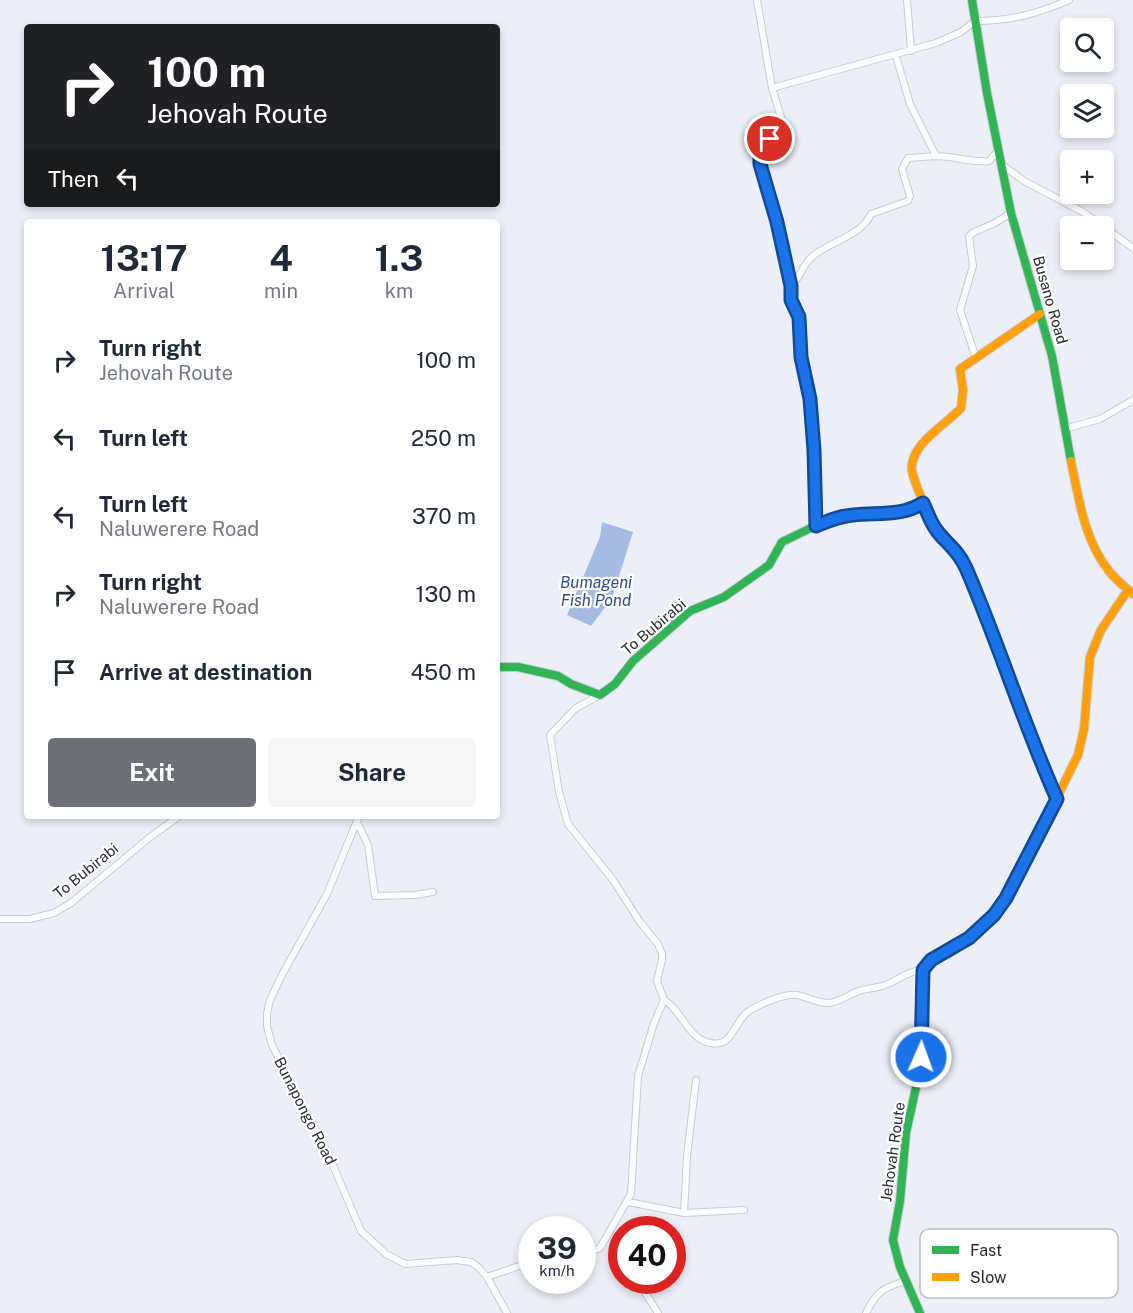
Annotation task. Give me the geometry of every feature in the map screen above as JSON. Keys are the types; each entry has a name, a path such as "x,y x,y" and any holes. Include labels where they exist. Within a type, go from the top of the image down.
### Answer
{"street":[{"path":"758,0 772,88 781,117 760,158 760,164 777,222 791,286 791,300 799,317 801,357 810,399 816,526"},
{"path":"907,0 912,51"},
{"name":"Busano Road","path":"972,0 1011,213 1052,356 1064,429 1083,517 1091,543 1104,565 1131,592"},
{"path":"772,88 912,51 961,32 975,21 999,21 1028,16 1069,0"},
{"path":"896,56 910,104 936,156"},
{"path":"791,286 797,281 802,268 813,256 831,243 857,230 868,222 871,214 908,201 910,196 902,169 908,158 950,156 989,161 998,151"},
{"path":"1001,164 1024,181 1083,212 1133,248"},
{"path":"976,358 960,310 973,266 969,237 977,230 1011,213"},
{"path":"1040,314 960,369 963,390 961,408 927,440 914,458 912,467 923,503 936,529 952,546 965,566 1008,674 1027,730 1057,799"},
{"path":"1064,429 1100,419 1133,400"},
{"name":"To Bubirabi","path":"600,695 615,684 633,661 690,611 724,597 769,565 777,547 782,542 833,519 850,515 897,514 923,503"},
{"path":"600,695 576,708 550,735 559,792 566,818 573,833 613,880 640,922 658,944 662,960 657,981 664,1000 673,1005 685,1025 695,1035 712,1044 723,1042 731,1036 741,1018 749,1011 781,997 798,995 827,1003 844,999 860,990 885,986 923,970 931,960 969,938 994,915 1006,898 1057,799 1079,750 1082,740 1085,688 1091,656 1101,631 1131,592"},
{"path":"500,667 518,667 547,673 600,695"},
{"name":"To Bubirabi","path":"0,920 30,919 54,913 71,903 175,819"},
{"path":"358,819 368,845 375,896 433,892"},
{"name":"Bunapongo Road","path":"358,819 327,894 291,957 270,1000 267,1026 272,1045 329,1156 361,1231 386,1254 399,1262 411,1265 457,1260 471,1262 487,1277"},
{"name":"Jehovah Route","path":"920,1313 905,1281 893,1240 900,1201 906,1133 921,1069 923,970"},
{"path":"596,1250 600,1248 628,1202 633,1186 638,1076 654,1023 664,1000"},
{"path":"684,1213 687,1156 696,1080"},
{"path":"628,1202 684,1213 744,1209"},
{"path":"507,1313 487,1277 518,1266"},
{"path":"866,1313 881,1291 905,1281"},
{"path":"645,1294 658,1313"}],"water":[{"name":"Bumageni Fish Pond","path":"602,522 633,532 612,598 591,626 567,615 600,537"}],"traffic: fast":[{"path":"972,0 987,93 1011,213 1052,356 1071,461"},
{"path":"500,667 518,667 558,676 571,684 600,695 615,684 633,661 690,611 724,597 769,565 782,542 815,526 842,517 893,513"},
{"path":"920,1313 900,1267 893,1240 900,1201 906,1133 920,1069 923,970 983,926 1000,907 1017,878"}],"traffic: slow":[{"path":"893,513 906,511 923,503 912,471 913,461 922,444 961,408 963,390 960,369 1040,314"},
{"path":"1071,461 1084,519 1094,546 1109,571 1133,594"},
{"path":"1017,878 1078,755 1084,729 1090,657 1101,630 1128,590"}],"route":[{"path":"770,139 760,158 760,164 777,222 791,286 791,300 799,317 801,357 810,399 816,526 850,515 897,514 916,508 923,503 936,529 952,546 965,566 1008,674 1027,730 1057,799 1006,898 994,915 961,944 931,960 925,966 923,970 921,1057"}]}
